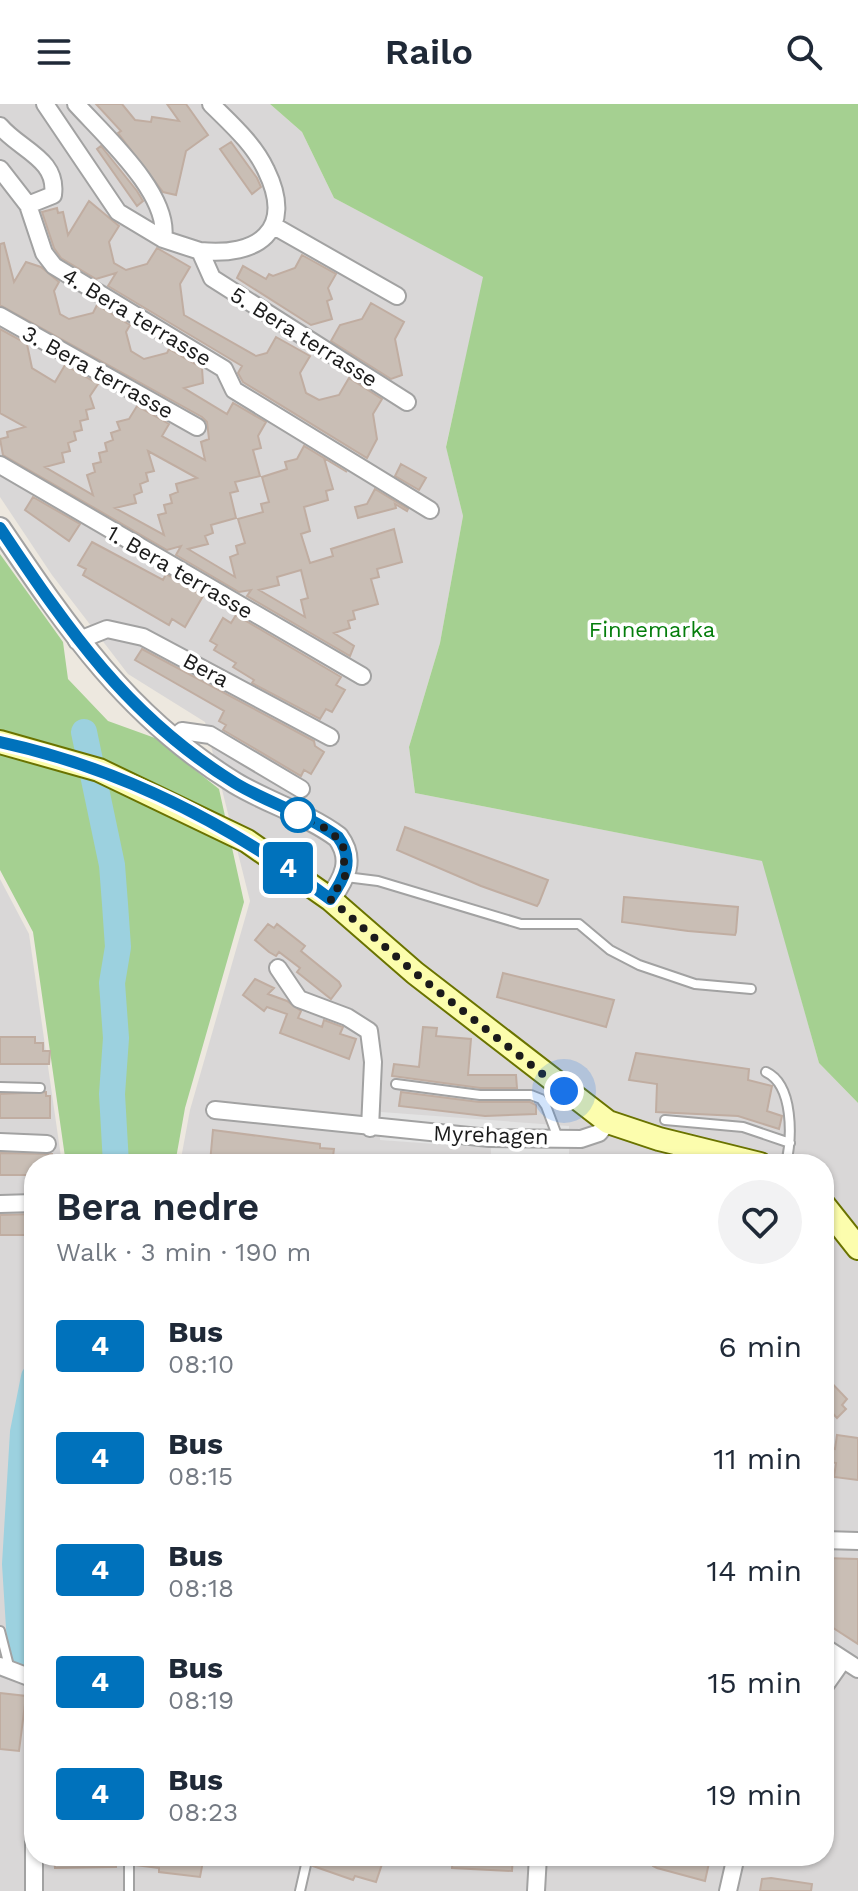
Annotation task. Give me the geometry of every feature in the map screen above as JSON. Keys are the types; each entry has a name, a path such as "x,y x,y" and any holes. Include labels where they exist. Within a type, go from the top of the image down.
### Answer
{"main road":[{"path":"0,742 99,770 247,841 330,899 415,973 608,1122 720,1154"},
{"path":"834,1218 858,1248"}],"street":[{"path":"45,104 118,212 134,225 163,239 200,251 227,254 252,248 274,226 277,208 267,170 255,151 211,104"},
{"path":"76,104 153,195 166,223 163,239"},
{"path":"0,126 49,168 55,181 53,195 28,205"},
{"name":"4. Bera terrasse","path":"0,169 28,205 44,253 54,266 224,369 234,390 430,510"},
{"path":"274,226 397,296"},
{"name":"5. Bera terrasse","path":"200,251 212,278 407,402"},
{"name":"3. Bera terrasse","path":"0,316 197,427"},
{"name":"1. Bera terrasse","path":"0,465 362,676"},
{"path":"0,528 77,641 104,675 174,739 236,784 338,837 346,853 345,877 330,899"},
{"name":"Bera","path":"77,641 107,629 143,637 330,737"},
{"path":"174,739 182,731 210,735 301,789"},
{"path":"278,968 299,999 347,1017 369,1031 373,1062 370,1128"},
{"name":"Myrehagen","path":"215,1110 489,1138 581,1139 599,1133 608,1122"},
{"path":"0,1142 47,1144"},
{"path":"0,1204 24,1203"},
{"path":"834,1540 858,1541"},
{"path":"834,1653 851,1664 834,1678"},
{"path":"5,1668 24,1675"},
{"path":"34,1866 34,1891"},
{"path":"536,1891 537,1866"},
{"path":"728,1891 734,1866"}],"lane":[{"path":"345,877 378,881 521,924 579,924 610,950 639,965 695,984 751,989"},
{"path":"766,1072 779,1081 789,1119 788,1154"},
{"path":"396,1084 480,1095 531,1095 541,1099 546,1106 558,1138"},
{"path":"0,1087 40,1088"},
{"path":"665,1120 743,1127 790,1143"},
{"path":"0,1631 5,1668"},
{"path":"129,1866 129,1891"},
{"path":"300,1891 306,1866"}],"shaded area":[{"path":"0,104 270,104 302,132 334,198 484,277 446,446 463,516 440,643 409,747 415,793 763,861 819,1063 858,1103 858,1891 0,1891 0,879 29,934 61,1154 24,1154 24,1866 834,1866 834,1154 182,1154 190,1110 250,901 205,722 128,674 52,575 0,497"},
{"path":"381,1112 569,1126 569,1154 491,1154 491,1148 380,1140"}],"green space":[{"name":"Finnemarka","path":"270,104 858,104 858,1103 819,1063 762,861 415,793 409,747 440,643 463,516 446,447 483,277 334,198 302,132"},
{"path":"0,554 63,642 68,679 108,721 155,738 219,789 244,902 185,1108 177,1154 65,1154 33,932 0,870"}],"building":[{"path":"96,104 122,104 135,120 151,122 152,117 179,121 167,104 186,104 208,135 186,151 176,195 163,192 118,133 121,131"},
{"path":"231,142 261,187 252,194 220,149"},
{"path":"101,146 143,201 137,206 97,149"},
{"path":"89,201 119,226 109,242 114,263 126,270 147,264 157,248 190,267 180,284 184,315 256,356 267,353 276,337 310,356 300,373 306,393 319,400 339,395 349,378 382,399 373,414 377,439 367,458 243,382 238,373 242,366 108,286 116,273 96,279 61,258 54,248 42,212 57,208 58,213 63,212 68,235"},
{"path":"4,243 14,282 26,262 41,267 59,282 54,291 60,314 69,319 93,313 97,305 130,325 126,332 131,351 144,359 167,353 169,349 202,368 203,383 184,388 227,414 233,403 266,422 258,436 261,448 253,450 260,476 235,482 238,491 230,493 236,518 211,525 213,533 205,536 208,544 188,549 235,577 230,557 238,554 236,546 245,543 238,519 263,512 261,504 269,502 262,477 287,469 285,462 297,459 304,446 324,458 333,489 326,491 328,500 304,507 310,531 301,534 310,563 333,556 331,549 394,529 402,562 377,569 379,577 371,579 378,604 353,611 355,619 348,621 350,628 334,633 354,646 350,656 247,596 251,590 239,592 176,555 181,546 167,550 3,455 0,439 8,437 7,432 25,427 0,413 0,329 27,344 32,368 55,382 65,365 98,384 90,396 94,408 86,410 88,419 80,421 82,430 74,432 76,440 68,443 70,451 62,453 64,462 45,467 93,495 87,475 95,472 93,464 101,462 99,453 107,451 105,443 113,440 111,433 120,430 117,422 129,419 137,406 169,424 162,436 205,460 201,442 209,439 207,422 202,417 0,305 0,244","holes":["148,451 197,478 176,484 178,492 170,495 172,503 164,505 166,513 158,515 164,535 115,508 136,503 134,495 142,492 140,484 148,481 146,473 154,471","301,570 308,598 301,600 305,617 259,590 279,585 277,577"]},
{"path":"302,255 336,274 328,288 332,299 327,301 332,319 311,325 237,278 243,266 266,279 269,274 273,276 295,268"},
{"path":"371,303 404,322 395,339 402,375 391,379 331,341 340,325 362,319"},
{"path":"401,464 426,478 419,490 395,476"},
{"path":"375,489 407,511 395,504 396,508 358,518 355,507 367,504"},
{"path":"33,497 80,524 69,541 25,510"},
{"path":"92,542 163,580 166,574 203,596 185,627 172,619 169,625 83,575 86,569 78,565"},
{"path":"236,615 341,677 336,685 345,690 332,712 326,709 320,719 252,683 254,680 233,667 236,663 214,650 217,645 210,641 223,618 231,623"},
{"path":"142,649 314,741 315,746 324,752 311,774 304,770 301,776 223,730 226,725 219,721 224,711 135,660"},
{"path":"405,827 548,880 539,903 537,906 481,886 397,850"},
{"path":"624,897 738,907 736,932 735,935 688,931 622,922"},
{"path":"268,924 274,928 277,924 305,946 301,951 339,982 341,986 331,999 297,972 300,968 279,952 276,956 269,952 255,940"},
{"path":"503,973 614,1000 606,1027 497,997"},
{"path":"255,979 274,988 268,994 287,1001 301,1011 298,1018 322,1027 324,1020 343,1027 340,1034 356,1039 349,1059 280,1033 287,1014 267,1007 264,1011 243,995"},
{"path":"423,1027 437,1028 436,1036 471,1039 468,1075 516,1075 517,1088 480,1088 392,1076 394,1064 419,1067"},
{"path":"0,1037 35,1037 35,1043 43,1043 43,1051 50,1051 49,1064 0,1064"},
{"path":"636,1053 749,1069 748,1080 772,1086 767,1111 782,1116 779,1129 738,1116 656,1112 657,1084 629,1080"},
{"path":"46,1092 46,1096 50,1096 50,1118 0,1118 0,1094"},
{"path":"401,1092 479,1102 530,1102 536,1105 536,1114 485,1116 399,1106"},
{"path":"213,1130 320,1144 320,1148 334,1149 333,1154 211,1154"},
{"path":"0,1153 52,1154 24,1154 24,1175 0,1175"},
{"path":"24,1214 24,1235 0,1235 0,1215"},
{"path":"834,1385 847,1399 842,1405 846,1409 837,1418 834,1415"},
{"path":"837,1435 858,1438 858,1480 834,1477"},
{"path":"834,1558 858,1559 858,1644 834,1628"},
{"path":"0,1693 24,1696 19,1751 0,1749"},
{"path":"55,1866 116,1866 116,1867"},
{"path":"144,1866 202,1866 200,1877 159,1872 159,1868"},
{"path":"313,1866 381,1866 376,1882 355,1876 353,1880"},
{"path":"452,1866 512,1866 512,1871"},
{"path":"653,1866 708,1866 705,1881"},
{"path":"762,1879 812,1884 811,1891 760,1891"}],"waterway":[{"path":"84,732 112,865 115,904 118,947 112,983 116,1038 112,1094 115,1154"},
{"path":"21,1659 15,1564 24,1427"}],"bus line":[{"name":"4","path":"0,528 77,641 104,675 194,755 236,784 338,837 346,853 345,877 330,899 247,841 143,788 65,759 0,742"}],"route":[{"path":"298,815 329,830 343,844 347,860 345,877 330,899 415,973 564,1091"}]}
